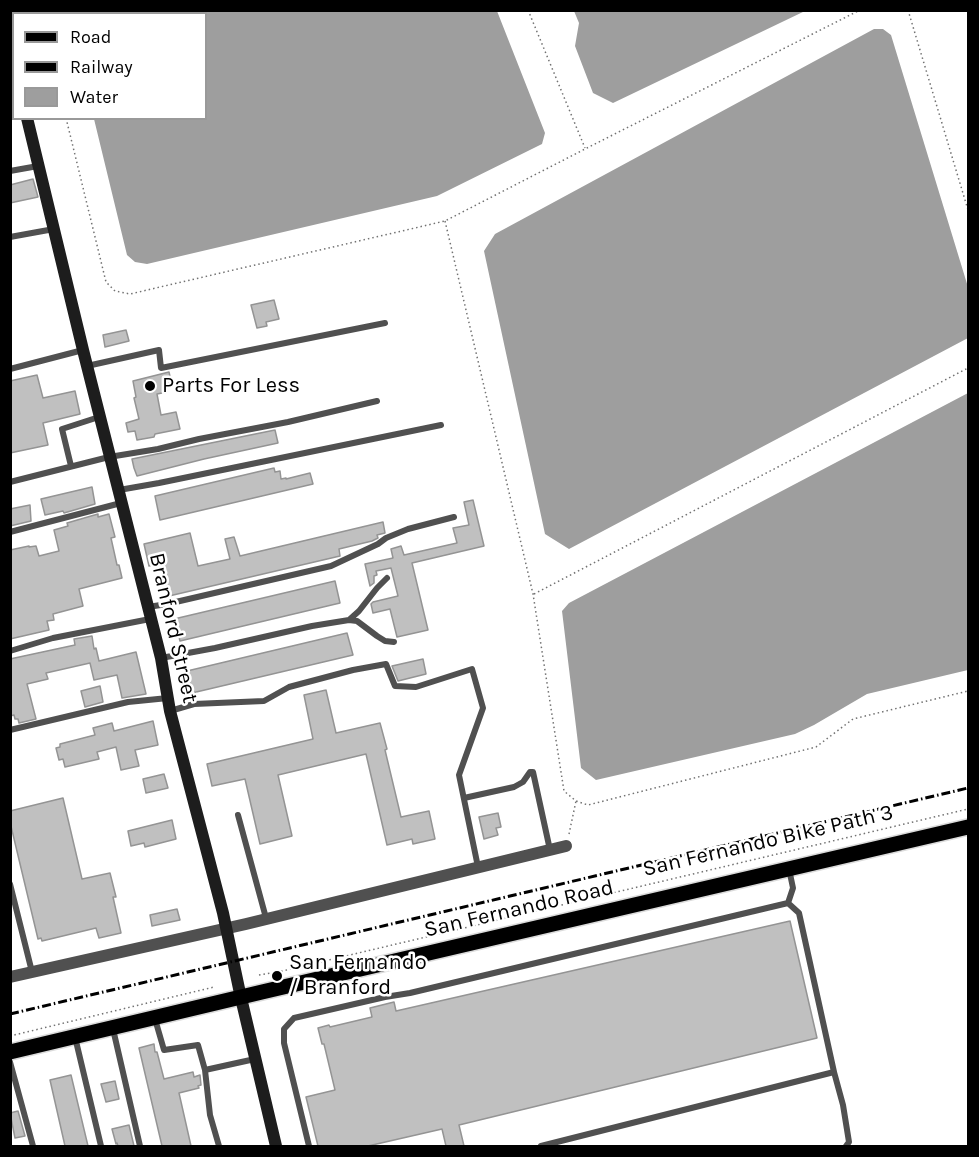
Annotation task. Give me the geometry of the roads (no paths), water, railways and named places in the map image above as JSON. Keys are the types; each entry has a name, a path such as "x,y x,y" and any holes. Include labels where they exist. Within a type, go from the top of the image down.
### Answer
{"main road":[{"name":"Branford Street","path":"28,120 82,350 161,658 169,704 223,913 276,1146"},
{"name":"San Fernando Road","path":"10,1053 969,827"}],"street":[{"path":"10,977 226,928 566,846"}],"lane":[{"path":"10,171 39,166"},
{"path":"10,237 54,229"},
{"path":"87,366 159,350 161,368 385,323"},
{"path":"10,369 82,350"},
{"path":"10,482 109,457 288,422 377,401"},
{"path":"71,466 62,429 100,417"},
{"path":"10,532 119,496 182,479 441,425"},
{"path":"10,651 149,613 167,604 331,566 386,538 454,517"},
{"path":"349,620 387,578"},
{"path":"161,658 349,620 357,621 385,641 394,642"},
{"path":"10,730 128,702 194,704 264,701 289,687 386,664 395,686 416,687 472,669 483,708 459,775 478,868"},
{"path":"464,798 514,788 523,782 530,772 533,772 550,850"},
{"path":"238,815 266,918"},
{"path":"788,903 793,888 789,869"},
{"path":"10,884 32,973"},
{"path":"788,903 799,913 843,1105 849,1142 846,1146"},
{"path":"309,1146 284,1042 284,1029 294,1018 410,993 788,903"},
{"path":"155,1018 164,1050 198,1045 205,1070 210,1115 219,1146"},
{"path":"113,1028 140,1146"},
{"path":"75,1037 101,1146"},
{"path":"205,1070 255,1059"},
{"path":"10,1062 33,1146"},
{"path":"541,1146 834,1072"}],"water":[{"path":"497,11 545,133 542,144 437,196 147,264 135,262 127,255 94,120 207,120 207,12 68,12"},
{"path":"574,11 805,11 613,103 593,93 575,46 579,23"},
{"path":"874,29 883,29 891,35 968,287 968,338 569,549 545,534 484,251 495,234"},
{"path":"968,393 968,670 867,694 795,734 596,780 581,768 562,611 569,603"}],"railway":[{"path":"10,1014 968,788"}],"place":[{"name":"Parts For Less","path":"150,386"},
{"name":"San Fernando / Branford","path":"277,976"}]}
